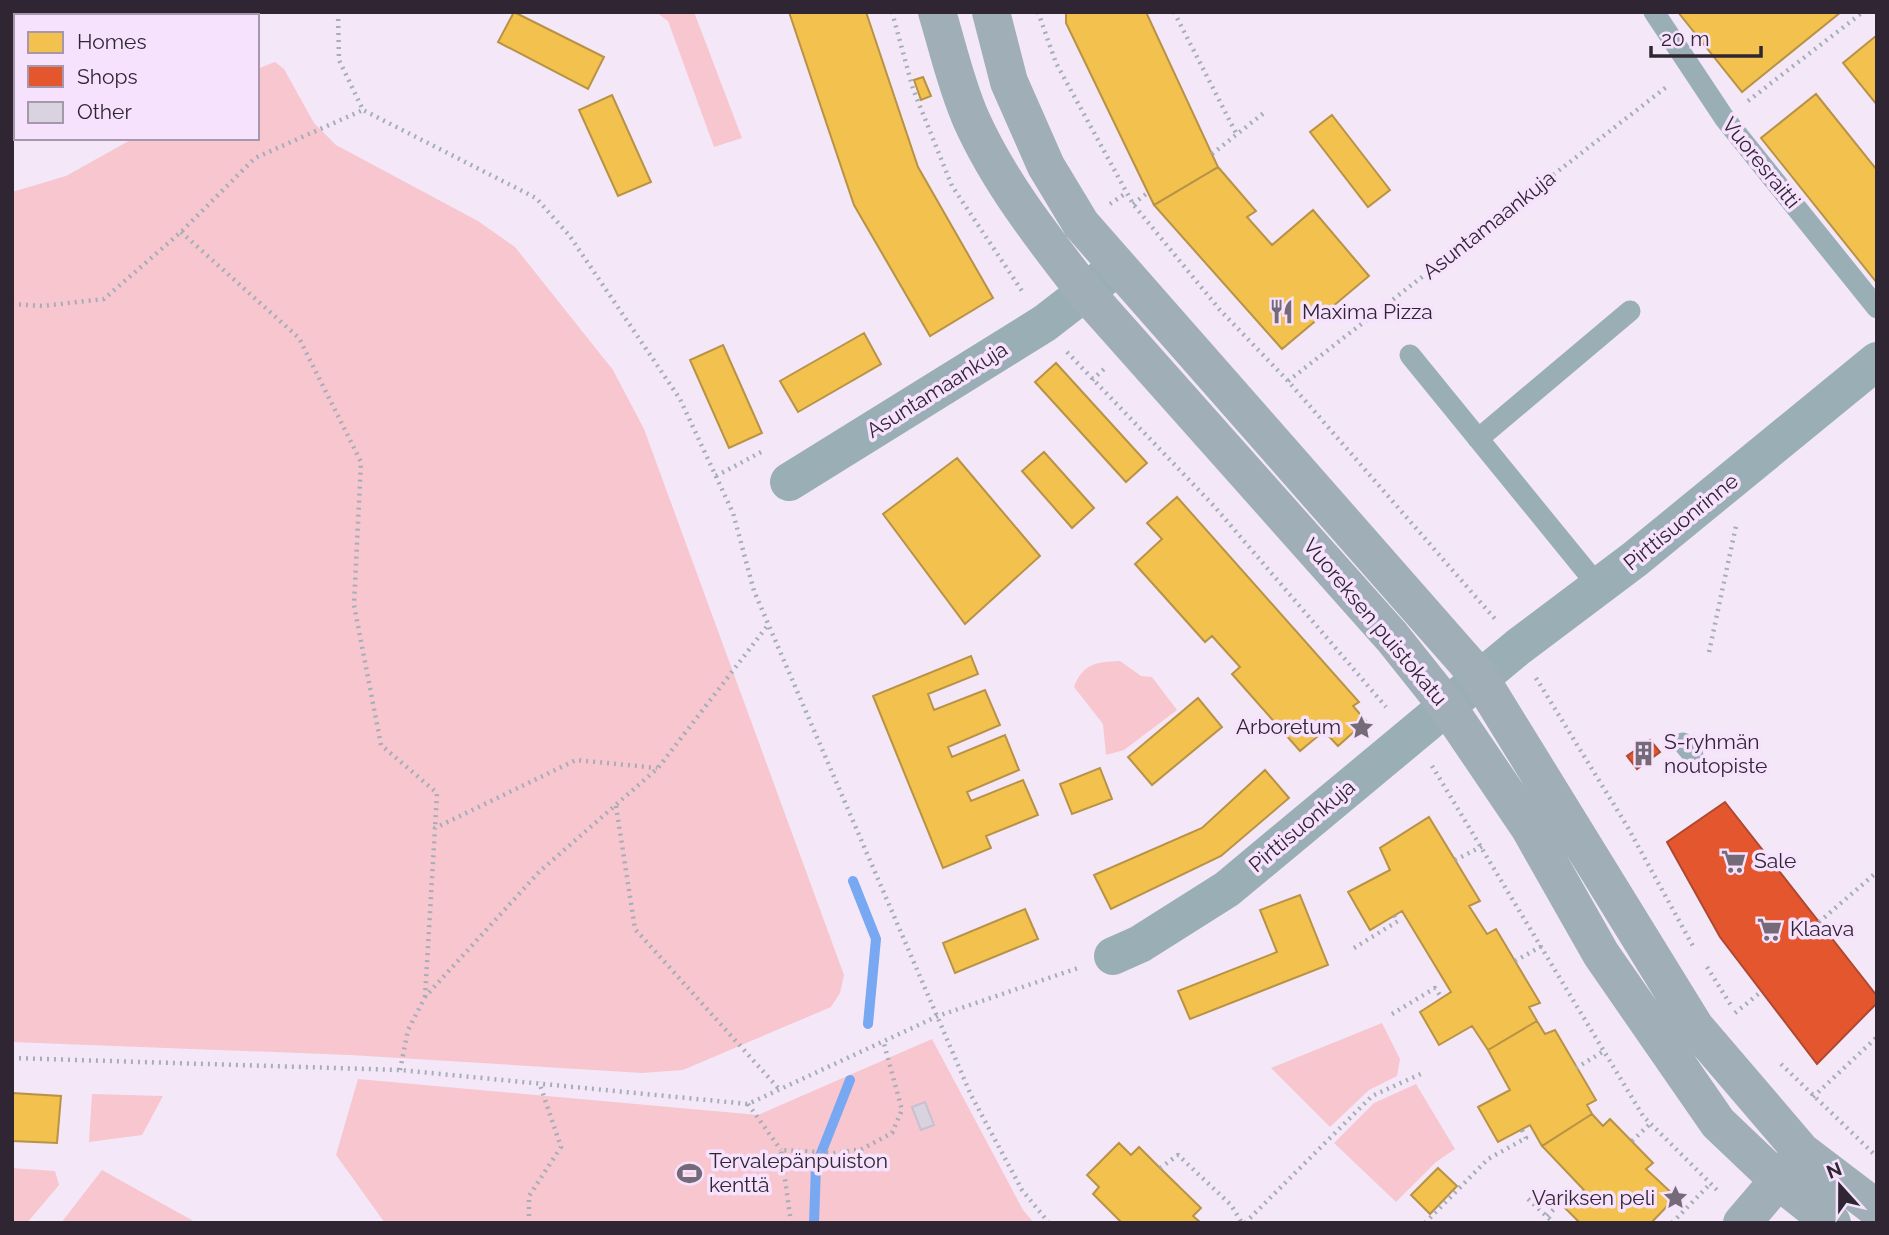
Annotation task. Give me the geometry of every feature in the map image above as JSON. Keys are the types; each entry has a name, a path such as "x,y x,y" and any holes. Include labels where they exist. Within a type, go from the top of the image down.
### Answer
{"main road":[{"name":"Vuoreksen puistokatu","path":"937,12 971,119 1005,181 1086,293 1392,636 1447,706 1529,827 1601,954 1711,1111 1791,1167 1877,1209"},
{"name":"Vuoreksen puistokatu","path":"990,12 1009,82 1046,166 1080,224 1480,678 1695,1027 1832,1223"},
{"path":"1744,1220 1791,1167"}],"street":[{"name":"Asuntamaankuja","path":"789,482 1045,323 1116,268"},
{"name":"Pirttisuonrinne","path":"1480,678 1599,587 1877,361"},
{"name":"Pirttisuonkuja","path":"1113,957 1140,944 1227,889 1480,678"}],"lane":[{"name":"Vuoresraitti","path":"1654,12 1689,69 1726,119 1877,308"},
{"path":"1478,439 1630,311"},
{"path":"1410,355 1599,587"}],"path":[{"path":"338,12 339,60 363,110 536,198 569,235 680,399 733,513 754,591 768,625 971,1095 1022,1190 1049,1223"},
{"path":"892,12 913,89 953,187 1045,323 1092,380 1214,506 1410,736 1444,782 1604,1051 1651,1123 1744,1220"},
{"path":"1174,12 1237,135"},
{"path":"1726,119 1863,12"},
{"name":"Asuntamaankuja","path":"1288,381 1689,69"},
{"path":"12,304 42,306 104,299 181,232 255,158 363,110"},
{"path":"1212,154 1265,112"},
{"path":"1132,204 1146,194"},
{"path":"181,232 299,338 361,463 354,605 381,745 437,793 425,997"},
{"path":"1709,652 1729,555"},
{"path":"400,1070 408,1030 425,997 538,872 658,768 768,625"},
{"path":"435,828 576,760 658,768"},
{"path":"616,805 635,929 779,1089"},
{"path":"1455,860 1483,846"},
{"path":"1819,922 1877,872"},
{"path":"1354,948 1398,921 1394,915"},
{"path":"1515,961 1542,946"},
{"path":"12,1058 400,1070 748,1104 938,1016 1113,957"},
{"path":"1392,1014 1435,988 1442,998"},
{"path":"1735,1013 1762,991"},
{"path":"1813,1097 1877,1038"},
{"path":"781,1150 835,1153 862,1149 892,1133 902,1110 883,1040"},
{"path":"1576,1068 1604,1051"},
{"path":"1160,1168 1178,1155 1231,1205 1243,1223 1372,1096 1425,1072"},
{"path":"529,1223 529,1196 561,1147 540,1082"},
{"path":"748,1104 781,1150 791,1223"},
{"path":"1632,1141 1651,1123"},
{"path":"1425,1223 1488,1158 1526,1138 1522,1130"},
{"path":"1672,1223 1710,1184"},
{"path":"1547,1216 1572,1192 1577,1197"},
{"path":"1528,1199 1554,1223"}],"shaded area":[{"path":"656,12 694,12 742,138 714,147 668,21"},
{"path":"275,62 284,69 314,123 336,145 478,221 515,247 613,370 644,429 844,975 840,993 831,1007 683,1070 642,1073 350,1055 12,1042 12,192 66,176 130,140 259,140 259,68"},
{"path":"1120,661 1141,676 1152,677 1177,710 1124,750 1106,755 1103,724 1074,687 1086,668 1104,662"},
{"path":"1382,1023 1400,1059 1397,1076 1369,1090 1330,1127 1271,1068"},
{"path":"932,1039 1023,1210 1034,1223 385,1223 336,1155 358,1079 758,1115"},
{"path":"1416,1084 1455,1149 1436,1162 1396,1202 1334,1143 1374,1103"},
{"path":"92,1094 163,1096 142,1135 89,1142"},
{"path":"12,1168 55,1171 59,1185 27,1223 12,1223"},
{"path":"102,1170 197,1223 61,1223"}],"building: Homes":[{"path":"12,12 90,12 14,14 12,91"},
{"path":"514,12 604,57 588,89 498,42"},
{"path":"789,12 866,12 918,167 993,298 930,336 854,205"},
{"path":"1066,12 1146,12 1218,167 1154,205 1066,23"},
{"path":"1678,12 1841,12 1742,92"},
{"path":"1877,35 1877,105 1843,63"},
{"path":"923,77 931,96 921,100 914,80"},
{"path":"1816,94 1877,170 1877,283 1761,138"},
{"path":"612,95 651,182 618,196 579,110"},
{"path":"1332,115 1390,190 1368,207 1310,132"},
{"path":"1218,167 1256,211 1247,217 1272,245 1313,210 1369,276 1282,349 1154,205"},
{"path":"864,333 881,364 798,412 780,381"},
{"path":"723,345 762,433 729,448 690,360"},
{"path":"1056,363 1147,463 1126,482 1035,382"},
{"path":"1044,452 1094,508 1072,528 1022,471"},
{"path":"957,458 1040,556 965,624 883,514"},
{"path":"1177,497 1359,702 1353,706 1366,721 1338,746 1324,731 1300,751 1232,674 1240,667 1212,636 1205,642 1135,564 1162,539 1147,523"},
{"path":"971,656 978,674 928,694 934,710 985,690 1000,725 948,747 952,757 1005,735 1019,770 967,792 971,801 1023,780 1038,815 986,836 991,848 943,868 873,696"},
{"path":"1198,698 1222,727 1152,785 1128,757"},
{"path":"1100,768 1112,799 1072,814 1060,784"},
{"path":"1265,770 1289,798 1221,856 1111,909 1094,875 1202,828"},
{"path":"1429,817 1480,901 1469,906 1487,934 1496,929 1540,1003 1529,1007 1537,1021 1488,1050 1472,1026 1439,1045 1420,1012 1451,992 1402,911 1370,930 1348,892 1390,870 1380,848"},
{"path":"1300,895 1328,965 1190,1019 1178,991 1277,952 1260,910"},
{"path":"1025,909 1038,939 955,973 943,943"},
{"path":"1537,1021 1545,1034 1555,1030 1596,1100 1587,1105 1592,1114 1542,1146 1530,1125 1498,1142 1478,1107 1510,1090 1488,1050"},
{"path":"12,1093 61,1096 57,1143 12,1141"},
{"path":"1592,1114 1603,1126 1610,1119 1653,1163 1646,1169 1676,1197 1651,1223 1580,1223 1565,1208 1584,1190 1542,1146"},
{"path":"1119,1143 1131,1155 1139,1147 1201,1208 1193,1216 1201,1223 1122,1223 1093,1194 1099,1187 1087,1175"},
{"path":"1438,1168 1457,1186 1430,1214 1411,1195"}],"building: Shops":[{"name":"S-ryhmän noutopiste","path":"1650,740 1660,752 1637,769 1627,756"},
{"name":"Klaava","path":"1725,802 1877,996 1877,1003 1817,1064 1720,937 1667,842"}],"building: Other":[{"path":"925,1102 934,1125 921,1130 912,1107"}],"waterway":[{"path":"853,881 876,939 868,1024"},
{"path":"814,1223 816,1166 850,1080"}],"place":[{"name":"Maxima Pizza","path":"1282,312"},
{"name":"Arboretum","path":"1361,727"},
{"name":"S-ryhmän noutopiste","path":"1644,754"},
{"name":"Sale","path":"1734,861"},
{"name":"Klaava","path":"1770,929"},
{"name":"Tervalepänpuiston kenttä","path":"689,1173"},
{"name":"Variksen peli","path":"1675,1198"}]}
